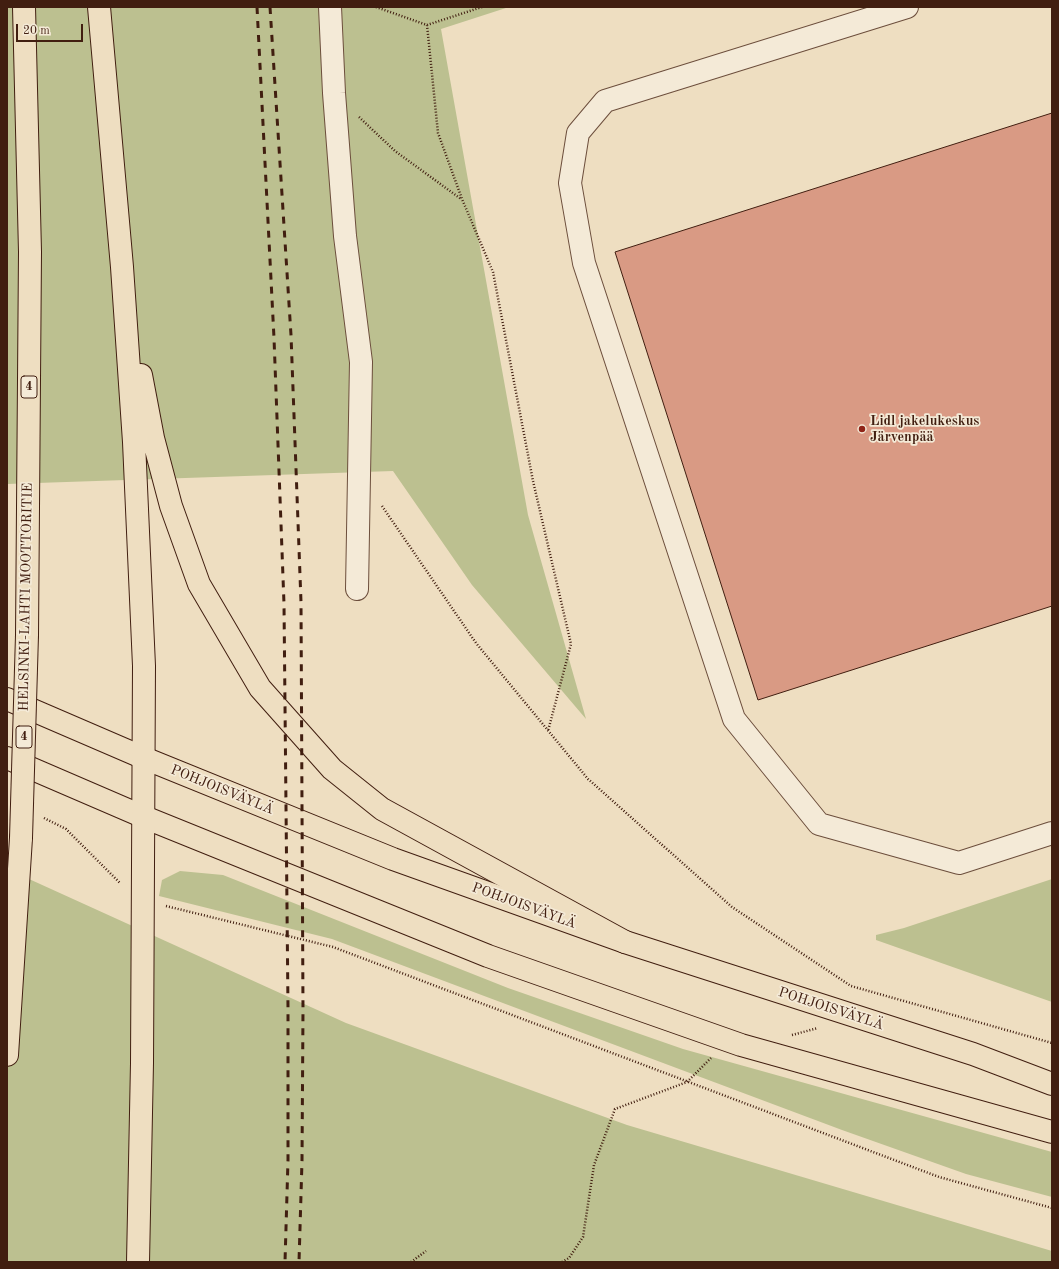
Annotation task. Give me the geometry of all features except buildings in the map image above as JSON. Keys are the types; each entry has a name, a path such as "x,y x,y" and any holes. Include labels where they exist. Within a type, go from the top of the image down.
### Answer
{"main road":[{"name":"HELSINKI-LAHTI MOOTTORITIE","path":"7,1055 21,838 27,635 30,252 24,7"},
{"path":"99,7 122,267 134,442 144,666 142,1063 138,1262"},
{"path":"122,267 153,438 171,506 198,584 260,688 332,769 382,809 625,942"},
{"name":"POHJOISVÄYLÄ","path":"7,699 144,758 393,859 625,942 973,1054 1052,1084"},
{"path":"7,758 144,817 488,956 741,1045 1052,1132"}],"lane":[{"path":"330,7 334,93 345,236 361,362 357,589"},
{"path":"907,7 605,101 578,133 570,183 584,263 734,719 820,824 959,863 1052,832"}],"path":[{"path":"376,7 427,25 482,7"},
{"path":"427,25 438,133 462,199 493,272 533,481 571,644 548,731"},
{"path":"334,93 395,151 462,199"},
{"path":"382,505 476,643 588,779 732,907 851,986 1052,1043"},
{"path":"40,816 66,829 123,886"},
{"path":"159,904 333,947 939,1177 1052,1208"},
{"path":"562,1262 569,1258 584,1237 594,1165 615,1109 687,1082"},
{"path":"411,1262 426,1251"}],"green space":[{"path":"7,7 509,7 441,29 528,515 586,719 472,585 393,471 7,484"},
{"path":"7,869 346,1023 627,1125 1052,1251 1052,1262 7,1262"},
{"path":"180,871 223,875 508,988 683,1049 1052,1152 1052,1197 966,1174 842,1130 332,939 159,896 162,880"},
{"path":"1052,879 1052,1002 876,940 876,935 904,928"}],"railway":[{"path":"257,7 274,338 284,604 288,1008 288,1160 285,1262"},
{"path":"270,7 291,335 301,602 303,1010 302,1161 299,1262"}],"place":[{"name":"Lidl jakelukeskus Järvenpää","path":"862,429"}]}
